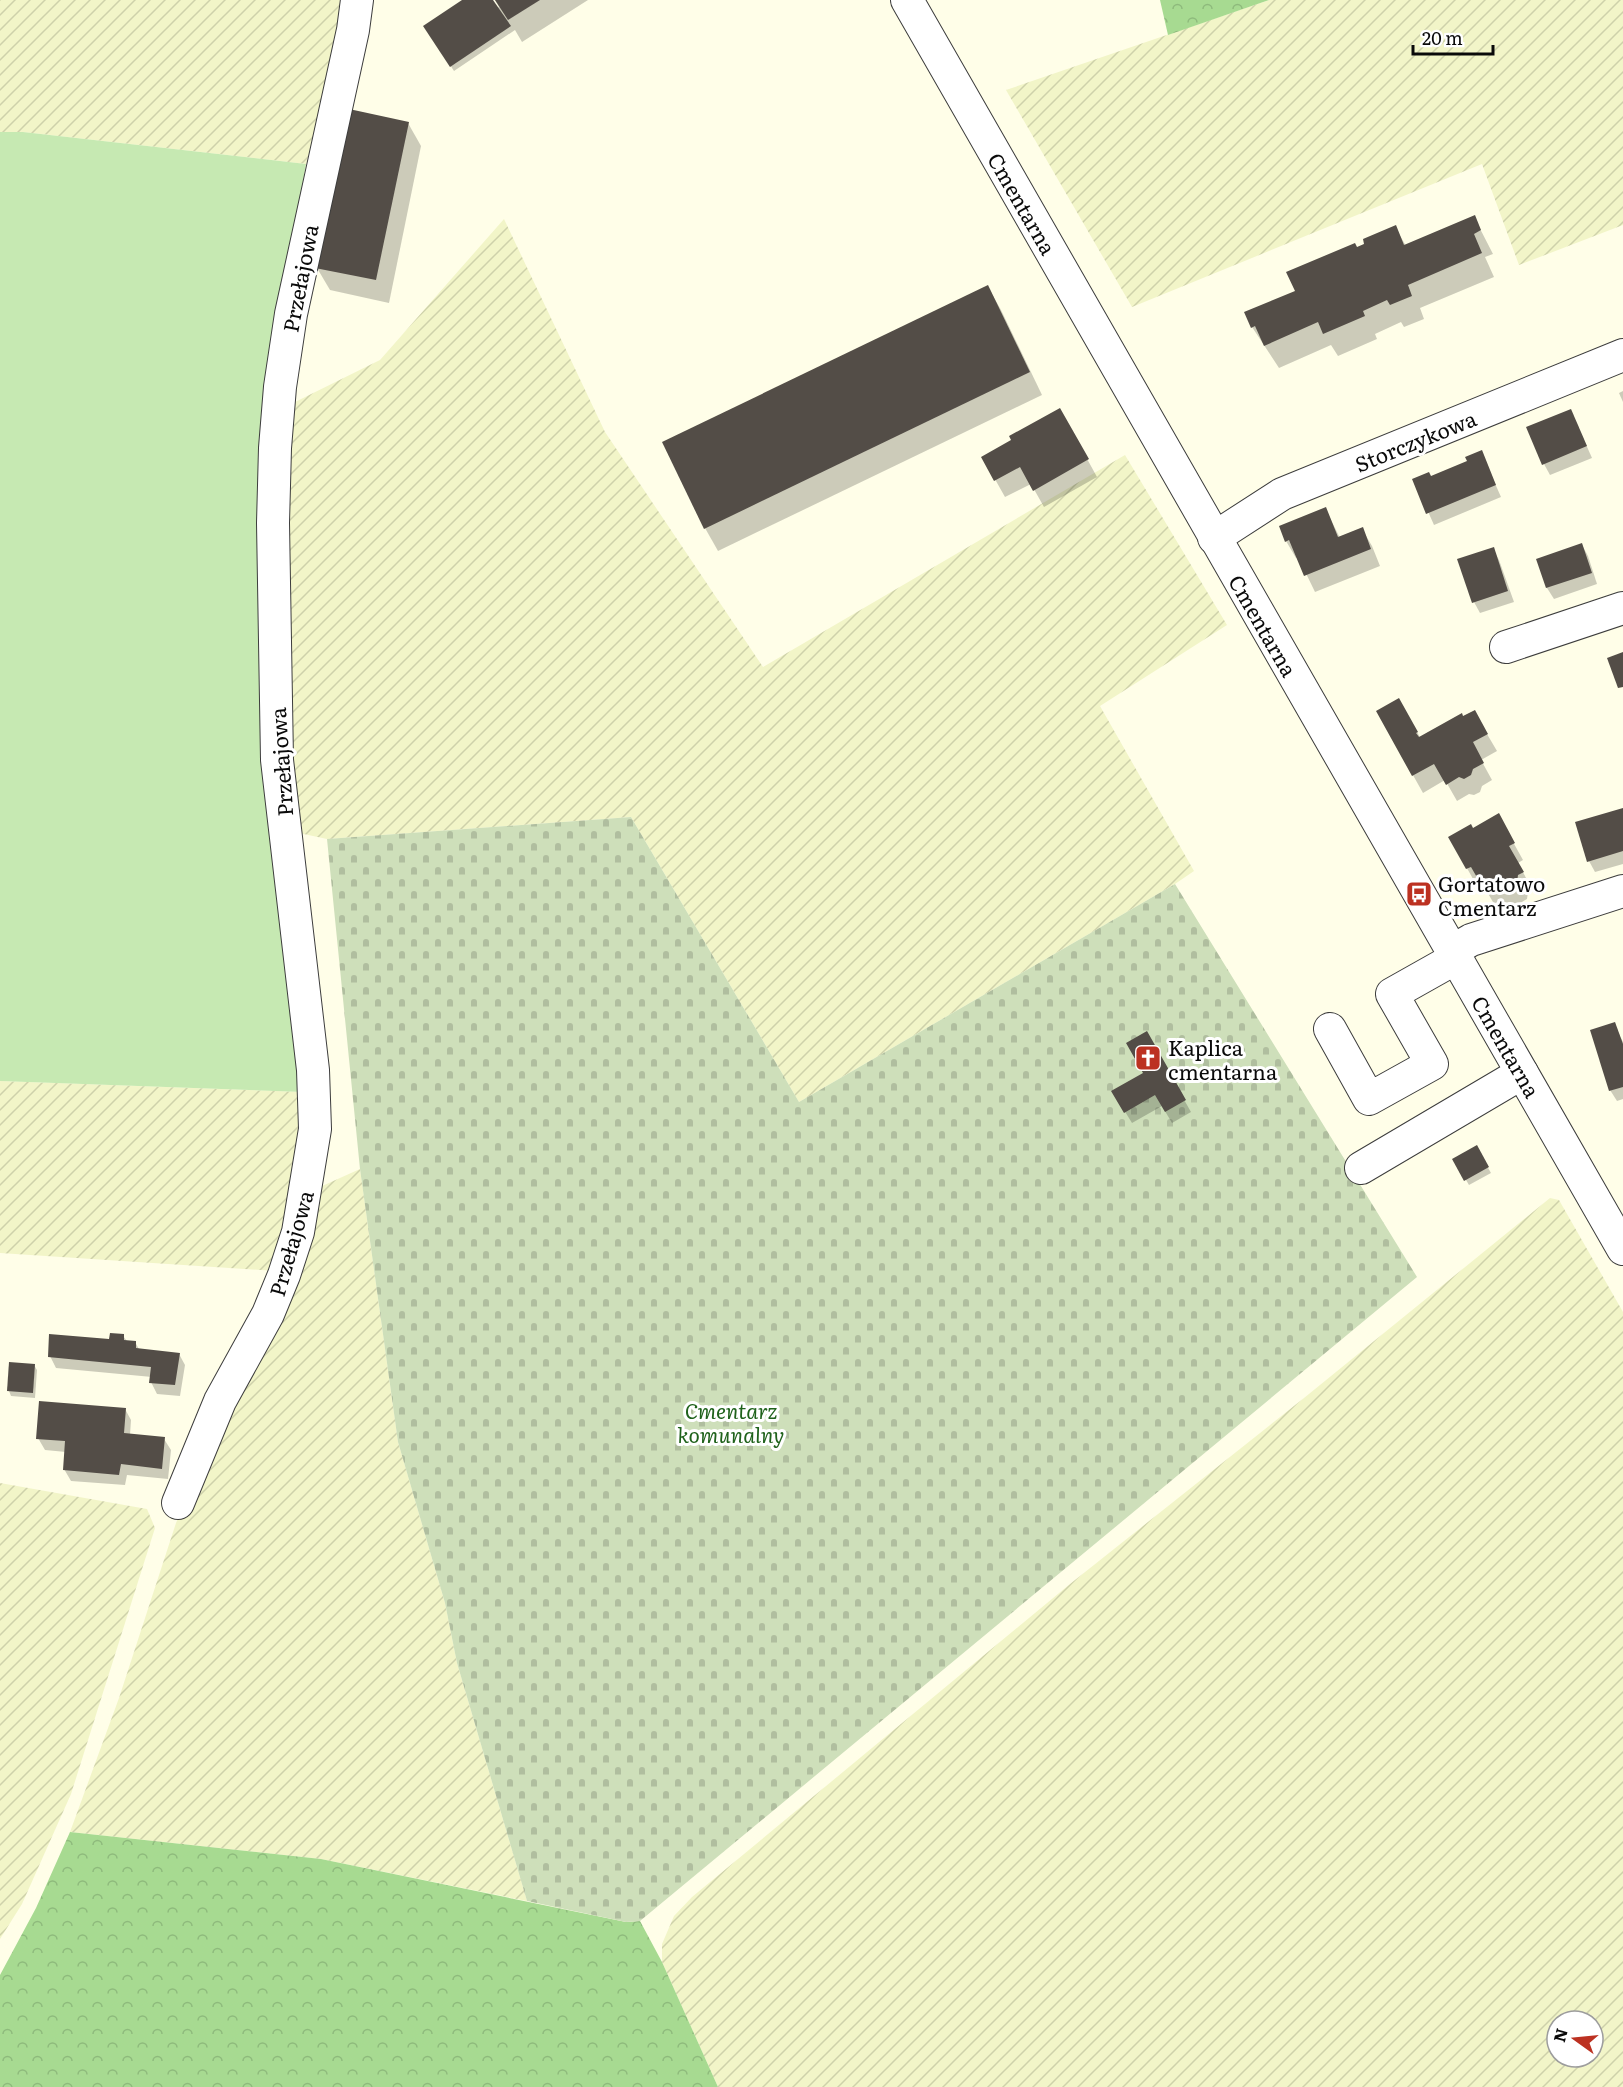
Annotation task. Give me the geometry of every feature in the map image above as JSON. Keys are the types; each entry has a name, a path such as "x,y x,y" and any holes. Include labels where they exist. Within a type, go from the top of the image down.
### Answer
{"street":[{"name":"Przełajowa","path":"178,1503 220,1401 268,1314 284,1275 298,1232 315,1129 313,1070 277,760 273,523 275,448 280,387 291,314 353,30 357,0"},
{"name":"Cmentarna","path":"907,0 1623,1249"},
{"name":"Storczykowa","path":"1214,538 1282,494 1623,355"},
{"path":"1506,647 1623,608"},
{"path":"1330,1029 1369,1099 1432,1064 1392,994 1454,954 1471,940 1623,891"},
{"path":"1361,1168 1522,1073"}],"green space":[{"path":"0,0 343,0 330,78 306,164 23,132 0,132"},
{"path":"1160,0 1269,0 1168,35"},
{"path":"1269,0 1623,0 1623,225 1519,265 1482,164 1132,307 1006,90"},
{"path":"0,132 23,132 306,164 262,417 258,597 267,814 303,1092 0,1081"},
{"path":"504,219 605,432 763,667 1125,455 1227,625 1100,706 1194,871 799,1102 631,817 327,839 299,833 283,720 291,404 380,360"},
{"name":"Cmentarz komunalny","path":"631,817 799,1102 1175,884 1417,1277 640,1921 626,1922 527,1901 457,1663 445,1603 398,1442 360,1169 327,839"},
{"path":"0,1081 303,1092 304,1142 276,1271 0,1253"},
{"path":"360,1169 398,1442 445,1603 457,1663 527,1901 321,1859 70,1832 119,1698 176,1523 209,1448 311,1191"},
{"path":"1550,1198 1559,1200 1623,1312 1623,2087 718,2087 662,1962 662,1944 674,1916 692,1897 1070,1584"},
{"path":"0,1483 147,1509 155,1528 71,1794 22,1904 0,1939"},
{"path":"70,1832 321,1859 626,1922 640,1921 662,1962 718,2087 0,2087 0,1975 36,1908"}],"building":[{"path":"462,0 493,0 511,26 450,67 423,26"},
{"path":"495,0 540,0 508,20"},
{"path":"349,109 409,122 376,280 315,268"},
{"path":"1475,215 1481,230 1474,234 1482,253 1408,285 1412,296 1390,305 1387,300 1363,311 1365,316 1323,334 1318,322 1264,346 1255,326 1251,328 1244,312 1295,291 1286,272 1355,243 1357,247 1364,244 1363,239 1396,225 1404,245"},
{"path":"988,285 1030,372 704,529 662,442"},
{"path":"1060,408 1089,459 1033,491 1020,467 994,481 981,457 1011,440 1009,436"},
{"path":"1571,409 1587,446 1542,465 1526,427"},
{"path":"1482,450 1496,485 1426,514 1412,479 1429,472 1431,476 1467,461 1465,457"},
{"path":"1326,507 1338,537 1363,527 1371,549 1304,576 1289,540 1285,542 1279,526"},
{"path":"1582,543 1592,573 1546,588 1536,559"},
{"path":"1494,547 1508,591 1472,603 1457,559"},
{"path":"1623,652 1623,687 1618,688 1607,658"},
{"path":"1399,698 1419,737 1462,713 1463,716 1475,710 1488,734 1473,742 1484,763 1473,769 1471,775 1464,779 1459,777 1446,785 1434,764 1412,776 1376,711"},
{"path":"1623,808 1623,851 1587,862 1575,822"},
{"path":"1499,813 1515,843 1509,846 1524,872 1518,875 1517,882 1506,888 1499,885 1486,893 1471,867 1466,869 1448,837 1471,824 1473,828"},
{"path":"1615,1022 1623,1044 1623,1087 1609,1091 1590,1030"},
{"name":"Kaplica cmentarna","path":"1147,1031 1186,1100 1165,1112 1155,1095 1124,1113 1111,1091 1143,1073 1126,1043"},
{"path":"1477,1145 1489,1167 1464,1181 1452,1159"},
{"path":"110,1333 124,1334 124,1340 136,1341 136,1348 180,1353 175,1385 149,1383 151,1367 48,1357 49,1334 109,1339"},
{"path":"9,1362 35,1364 33,1393 7,1391"},
{"path":"39,1401 126,1408 124,1433 165,1437 162,1469 121,1464 119,1475 63,1470 65,1441 36,1439"}],"place":[{"name":"Gortatowo Cmentarz","path":"1419,894"},
{"name":"Kaplica cmentarna","path":"1148,1058"}]}
